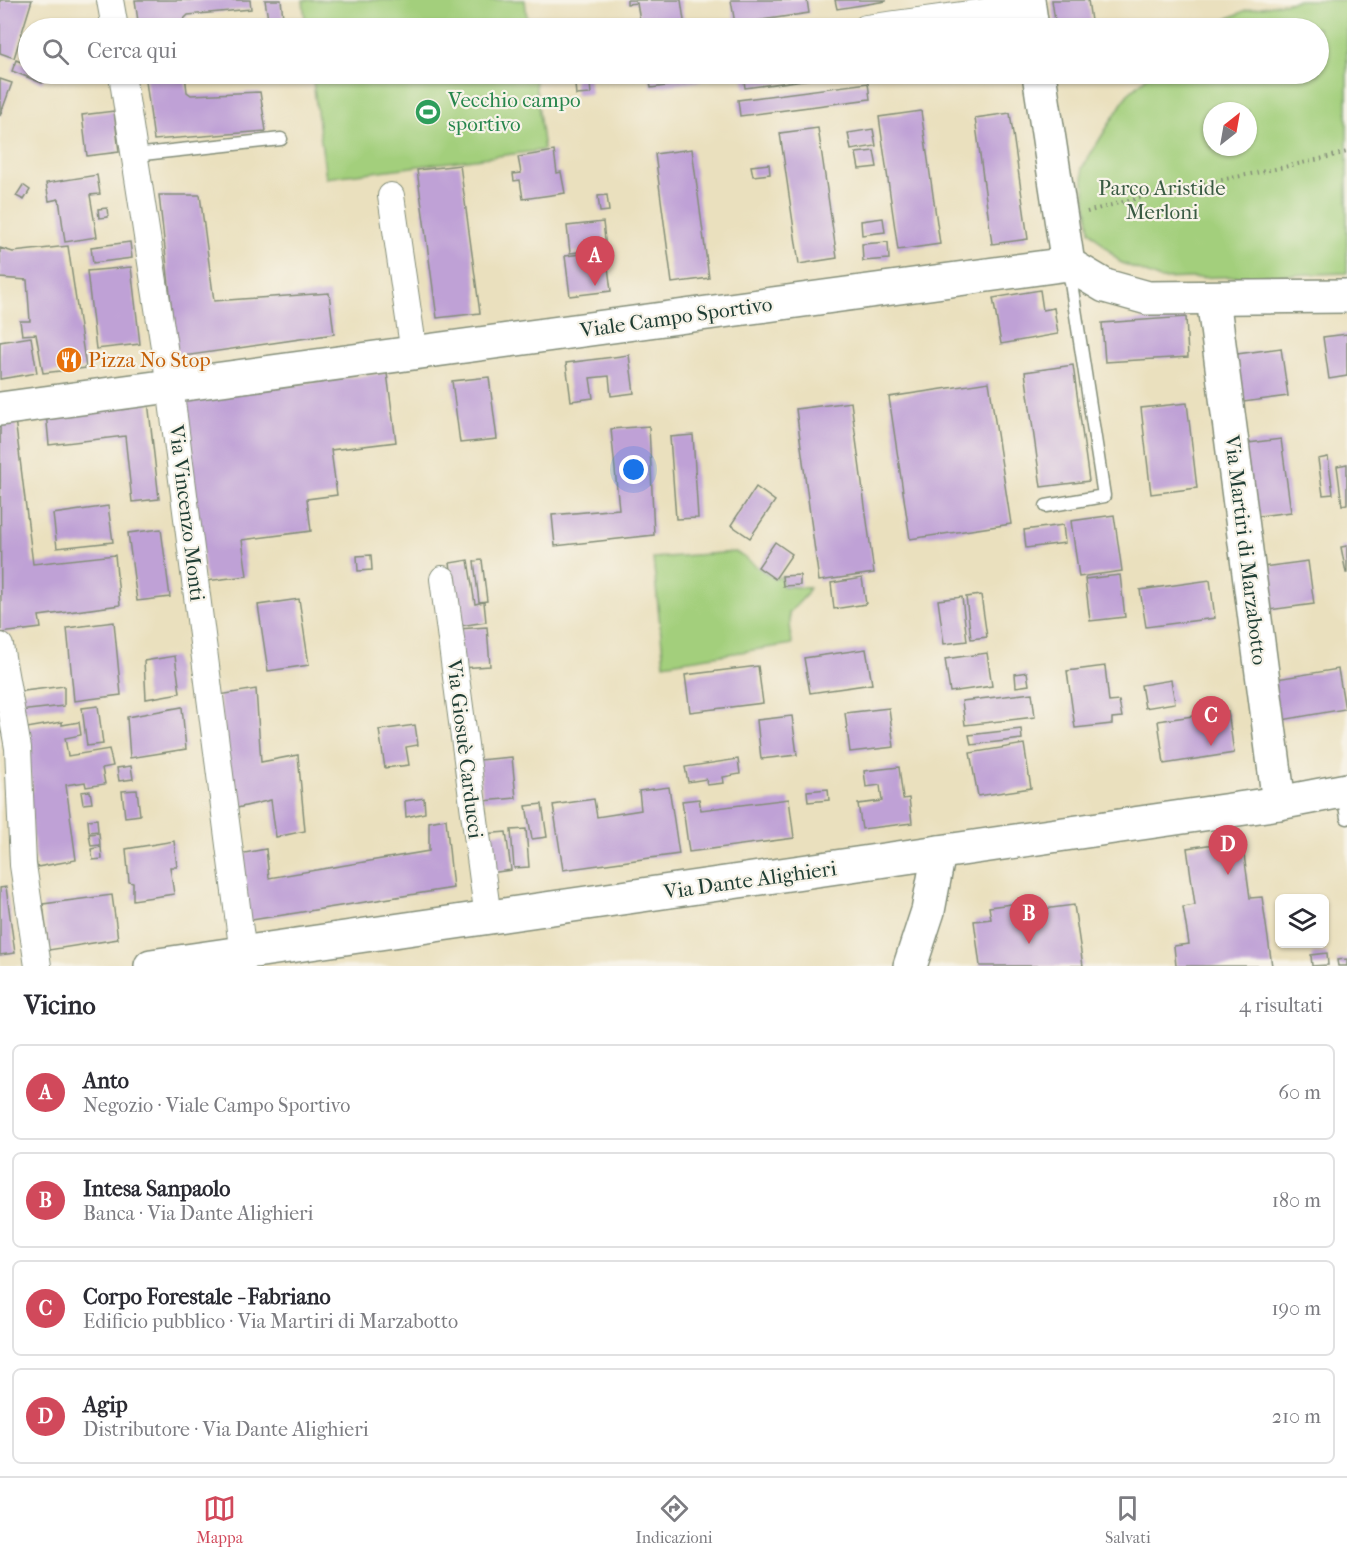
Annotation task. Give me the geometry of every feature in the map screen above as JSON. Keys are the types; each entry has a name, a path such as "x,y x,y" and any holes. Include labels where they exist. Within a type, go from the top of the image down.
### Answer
{"street":[{"path":"111,0 114,18"},
{"path":"962,18 1030,11"},
{"name":"Via Vincenzo Monti","path":"123,84 170,386 243,954"},
{"path":"1041,84 1068,264 1105,286 1148,298 1347,296"},
{"path":"391,196 414,353"},
{"name":"Viale Campo Sportivo","path":"0,409 1068,264"},
{"name":"Via Martiri di Marzabotto","path":"1213,298 1279,803"},
{"name":"Via Giosuè Carducci","path":"442,579 488,918"},
{"path":"0,646 9,745 12,861 38,966"},
{"name":"Via Dante Alighieri","path":"152,966 1279,803 1346,800"},
{"path":"910,966 928,911 939,852"}],"lane":[{"path":"134,155 281,139"},
{"path":"1046,506 1104,496 1068,264"}],"path":[{"path":"1061,220 1174,188 1294,166 1347,152"}],"green space":[{"name":"Vecchio campo sportivo","path":"303,0 525,0 527,18 305,18"},
{"name":"Parco Aristide Merloni","path":"1299,0 1347,0 1347,273 1160,279 1120,262 1090,231 1082,168 1127,95 1139,84 1329,84 1329,18 1230,18 1246,10"},
{"name":"Vecchio campo sportivo","path":"313,84 535,84 544,150 326,178"},
{"path":"736,552 775,579 782,576 783,586 809,588 806,595 789,613 792,644 664,664 653,558"}],"building":[{"path":"0,0 32,0 26,18 18,18 18,45 14,58 0,53"},
{"path":"135,0 250,0 251,9 188,15 185,18 138,18"},
{"path":"265,0 281,0 283,18 268,18"},
{"path":"627,0 681,0 684,18 640,18 637,3 627,4"},
{"path":"731,0 807,0 809,13 775,18 734,18"},
{"path":"835,0 886,0 886,1 837,9"},
{"path":"1052,0 1088,0 1091,18 1055,18"},
{"path":"1007,11 1008,18 964,18"},
{"path":"16,60 18,61 18,73 12,71"},
{"path":"0,79 12,83 0,116"},
{"path":"146,84 186,84 187,92 191,95 260,92 266,131 154,140"},
{"path":"575,84 590,84 591,94 576,95"},
{"path":"650,84 680,84 651,88"},
{"path":"744,84 774,84 745,88"},
{"path":"860,84 868,84 870,99 740,116 738,100"},
{"path":"114,111 119,152 87,156 82,115"},
{"path":"921,111 940,244 898,250 879,117"},
{"path":"1010,113 1028,239 992,244 975,118"},
{"path":"818,128 837,258 799,264 780,133"},
{"path":"873,129 876,146 851,150 848,133"},
{"path":"692,149 709,278 672,283 655,154"},
{"path":"554,151 557,173 561,172 565,193 523,199 520,180 514,181 513,174 521,173 518,157"},
{"path":"874,151 877,167 859,169 856,153"},
{"path":"769,164 770,174 753,176 751,166"},
{"path":"460,165 480,313 437,318 417,170"},
{"path":"97,175 100,194 90,195 97,237 65,242 59,199 49,201 46,183"},
{"path":"23,185 30,190 24,200 16,196"},
{"path":"159,195 200,195 214,301 329,293 334,334 177,357"},
{"path":"607,195 609,211 600,212 598,196"},
{"path":"107,208 108,217 99,218 98,209"},
{"path":"883,218 885,232 862,235 861,221"},
{"path":"603,222 606,249 570,253 567,226"},
{"path":"130,242 132,258 93,263 91,247"},
{"path":"888,242 889,259 863,261 862,244"},
{"path":"68,246 86,368 43,373 36,334 22,335 20,321 30,321 27,280 0,278 0,248 13,252"},
{"path":"606,251 611,291 570,296 565,256"},
{"path":"131,267 140,344 96,349 87,271"},
{"path":"1040,290 1043,310 1054,308 1058,334 1001,344 993,298"},
{"path":"1186,317 1188,357 1105,362 1102,323"},
{"path":"1347,334 1347,376 1329,379 1323,337"},
{"path":"31,337 37,373 0,379 0,342"},
{"path":"1281,348 1288,396 1236,403 1230,355"},
{"path":"629,355 634,393 611,396 609,376 590,378 593,398 571,401 566,363"},
{"path":"1073,365 1089,481 1041,487 1025,372"},
{"path":"387,373 396,442 331,450 337,495 307,499 311,531 242,540 247,576 206,581 183,398"},
{"path":"489,377 497,439 460,443 452,381"},
{"path":"989,382 1011,524 910,539 889,397"},
{"path":"148,401 159,499 132,502 125,436 49,445 46,412"},
{"path":"851,402 874,573 819,581 796,409"},
{"path":"1187,403 1197,488 1151,494 1141,408"},
{"path":"15,419 33,564 115,555 120,605 39,616 41,628 1,633 0,421"},
{"path":"649,426 654,535 555,546 552,515 619,509 611,429"},
{"path":"693,435 698,518 676,519 670,437"},
{"path":"1281,439 1291,512 1251,517 1240,444"},
{"path":"1328,457 1333,494 1323,495 1318,459"},
{"path":"1347,464 1347,504 1342,505 1337,466"},
{"path":"756,487 775,501 750,538 731,525"},
{"path":"108,506 113,542 57,548 53,514"},
{"path":"1114,515 1122,571 1079,577 1071,521"},
{"path":"1063,525 1065,543 1026,548 1024,530"},
{"path":"161,529 170,597 137,601 128,533"},
{"path":"775,542 792,554 775,579 758,567"},
{"path":"1347,546 1347,573 1346,573 1341,547"},
{"path":"371,555 372,570 358,571 357,556"},
{"path":"468,560 475,604 484,602 486,622 460,626 450,563"},
{"path":"482,560 487,601 479,602 474,561"},
{"path":"1308,561 1314,604 1269,610 1263,567"},
{"path":"800,575 800,585 783,586 782,576"},
{"path":"1120,575 1125,617 1090,621 1085,579"},
{"path":"862,578 866,604 834,609 831,583"},
{"path":"1210,580 1215,618 1146,627 1140,590"},
{"path":"981,595 987,637 971,639 966,597"},
{"path":"962,597 967,641 944,644 938,600"},
{"path":"299,599 309,665 268,671 258,605"},
{"path":"114,622 121,695 74,701 67,628"},
{"path":"487,627 490,666 461,668 458,629"},
{"path":"866,649 872,684 810,693 804,658"},
{"path":"987,653 992,686 950,692 945,659"},
{"path":"175,656 180,693 146,699 144,661"},
{"path":"758,666 763,703 690,712 685,675"},
{"path":"1105,666 1109,702 1119,701 1122,717 1112,718 1112,724 1075,728 1067,671"},
{"path":"1338,669 1345,709 1271,722 1264,681"},
{"path":"1027,672 1029,685 1016,687 1015,674"},
{"path":"1171,680 1175,703 1145,708 1141,685"},
{"path":"64,686 64,706 19,711 16,692"},
{"path":"256,689 261,762 298,755 305,831 276,837 271,800 233,809 219,695"},
{"path":"1032,693 1035,717 965,725 962,701"},
{"path":"98,706 103,744 87,746 82,708"},
{"path":"182,707 186,749 130,758 127,717"},
{"path":"889,708 894,747 850,752 845,713"},
{"path":"1228,711 1234,753 1164,764 1158,721"},
{"path":"792,716 797,755 761,759 757,720"},
{"path":"62,722 62,725 79,722 81,735 65,738 68,756 109,749 113,766 102,768 105,784 86,787 85,782 66,785 76,860 37,867 27,792 33,791 21,729"},
{"path":"415,725 418,745 406,747 409,765 385,768 379,730"},
{"path":"1021,729 1022,739 971,745 969,735"},
{"path":"1024,744 1031,788 978,796 970,753"},
{"path":"512,757 516,798 483,801 479,760"},
{"path":"738,759 740,774 723,777 724,783 707,785 706,779 688,782 685,767"},
{"path":"131,766 133,779 119,781 117,768"},
{"path":"899,767 903,799 909,798 912,823 862,829 858,804 882,801 880,785 866,787 864,771"},
{"path":"669,787 679,854 563,870 553,805 594,799 597,817 641,810 639,791"},
{"path":"828,789 829,800 808,802 807,791"},
{"path":"137,790 140,815 125,817 122,791"},
{"path":"90,791 92,803 83,804 81,792"},
{"path":"424,798 425,813 406,817 405,801"},
{"path":"699,799 701,810 789,799 794,838 689,852 682,801"},
{"path":"542,804 547,837 532,839 526,806"},
{"path":"97,819 98,831 89,832 88,820"},
{"path":"446,819 453,888 246,921 239,854 266,849 269,878 429,851 429,822"},
{"path":"526,829 529,867 514,868 511,830"},
{"path":"506,832 511,870 490,873 484,834"},
{"path":"99,833 100,845 91,846 89,834"},
{"path":"1242,840 1250,898 1262,897 1272,966 1176,966 1174,946 1189,944 1183,907 1195,905 1187,848"},
{"path":"174,841 177,867 170,867 174,894 133,900 133,883 129,882 126,849"},
{"path":"101,847 102,859 93,860 91,849"},
{"path":"6,887 15,953 0,955 0,888"},
{"path":"112,895 118,939 49,950 43,904"},
{"path":"1042,900 1044,909 1074,905 1083,966 980,966 974,921 991,919 989,907"},
{"path":"1327,953 1328,965 1312,966 1311,955"},
{"path":"1347,959 1347,966 1338,966 1337,960"}],"place":[{"name":"Vecchio campo sportivo","path":"428,112"},
{"name":"Anto","path":"595,286"},
{"name":"Pizza No Stop","path":"69,360"},
{"name":"Corpo Forestale - Fabriano","path":"1211,746"},
{"name":"Agip","path":"1228,875"},
{"name":"Intesa Sanpaolo","path":"1029,944"}]}
